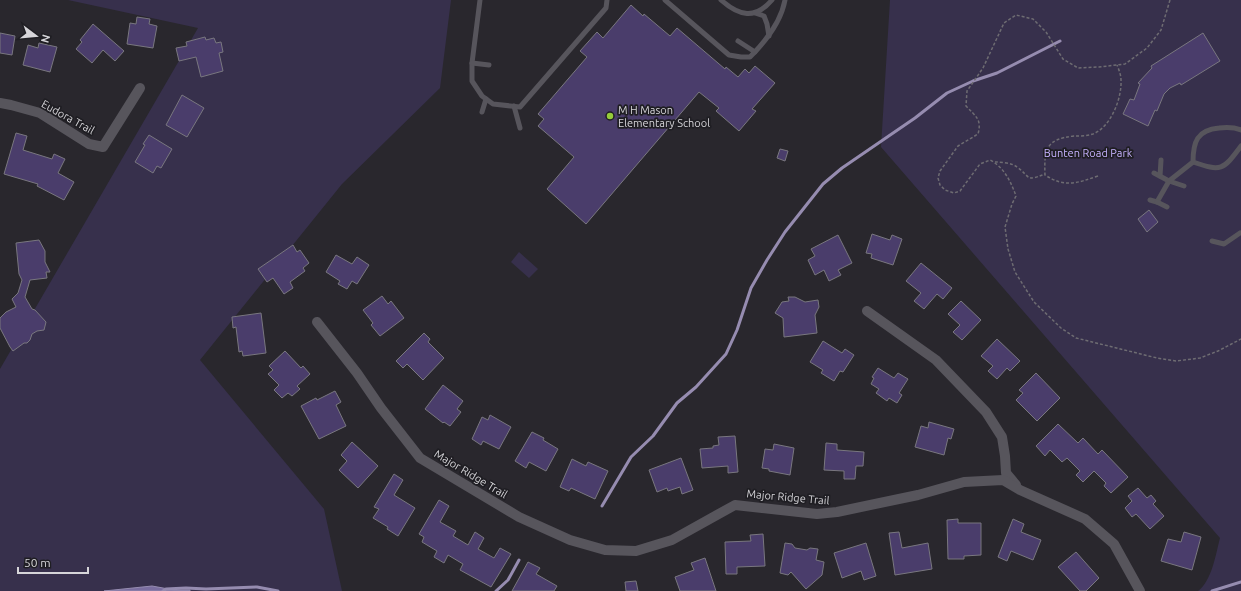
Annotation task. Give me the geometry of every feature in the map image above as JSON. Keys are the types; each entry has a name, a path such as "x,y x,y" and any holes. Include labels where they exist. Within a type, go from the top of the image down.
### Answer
{"street":[{"name":"Eudora Trail","path":"0,103 40,113 89,144 103,147 140,88"},
{"path":"867,311 936,360 986,412 1002,437 1006,473 1020,490"},
{"name":"Major Ridge Trail","path":"317,322 357,374 385,414 420,458 519,517 547,531 570,540 605,550 636,551 672,540 735,505 817,514 837,512 918,495 964,482 1003,480 1020,490 1086,520 1114,544 1140,591"}],"lane":[{"path":"480,0 472,62 472,81 482,96 493,104 520,107 606,8 607,0"},
{"path":"665,0 729,55 741,58 750,57 769,36 782,15 786,0"},
{"path":"721,0 736,11 744,14 755,13 765,8 772,0"},
{"path":"755,13 764,16 768,24 769,36"},
{"path":"738,41 755,52"},
{"path":"472,62 489,65"},
{"path":"482,112 486,99"},
{"path":"514,106 520,128"},
{"path":"1193,162 1193,150 1196,140 1201,133 1214,128 1228,127 1241,130"},
{"path":"1193,162 1215,168 1223,167 1230,161 1241,146"},
{"path":"1160,176 1161,160"},
{"path":"1158,202 1170,181 1193,162"},
{"path":"1154,173 1184,186"},
{"path":"1150,200 1167,207"},
{"path":"1212,241 1224,244 1240,233"}],"path":[{"path":"1045,174 1032,179 1027,177 1016,166 1002,162 993,162 990,160 980,164 960,191 954,193 945,190 940,185 938,178 940,171 958,146 978,134 980,125 978,120 966,106 967,91 983,68 1004,23 1016,15 1033,19 1046,32 1062,59 1078,68 1118,65 1124,64 1147,48 1161,30 1170,0"},
{"path":"1098,176 1077,184 1055,182 1045,175 1046,154 1048,147 1055,140 1063,137 1093,134 1107,124 1120,92 1121,80 1118,65"},
{"path":"993,162 1011,181 1016,196 1005,227 1008,249 1015,272 1034,302 1061,328 1076,338 1157,358 1176,361 1200,358 1218,351 1241,339"}],"green space":[{"path":"68,0 451,0 440,88 342,184 200,360 324,509 342,591 0,591 0,369 198,28"},
{"name":"Bunten Road Park","path":"890,0 1241,0 1241,591 1198,591 1207,581 1210,574 1220,538 881,147"},
{"path":"519,252 538,269 529,278 511,262"}],"shaded area":[{"path":"152,586 190,591 104,591"}],"building":[{"name":"M H Mason Elementary School","path":"631,5 670,36 677,28 725,69 726,67 738,77 745,69 749,73 755,66 775,83 752,109 756,111 739,131 716,111 719,108 699,92 586,224 547,189 574,157 538,126 544,119 538,114 587,57 580,51 597,32 603,38"},
{"path":"137,17 150,19 149,24 157,26 153,48 127,44 130,23 136,24"},
{"path":"93,24 124,51 115,61 103,50 92,63 76,49 82,42 80,40"},
{"path":"0,33 15,36 12,55 0,53"},
{"path":"1203,33 1220,61 1181,85 1180,83 1170,88 1164,94 1157,111 1155,110 1148,126 1123,114 1130,99 1134,100 1140,84 1138,83 1152,68 1151,66"},
{"path":"205,37 206,40 214,38 216,43 221,42 223,52 219,53 223,71 201,77 196,57 179,61 176,48 187,46 186,42"},
{"path":"39,43 57,47 50,72 23,65 28,45 38,48"},
{"path":"182,95 204,108 187,137 166,125"},
{"path":"16,133 27,136 23,150 52,159 54,154 65,159 58,173 74,182 64,200 37,186 38,184 4,174"},
{"path":"149,135 172,149 161,168 157,166 153,173 135,162"},
{"path":"780,149 788,151 785,161 777,158"},
{"path":"1149,210 1158,222 1147,232 1138,219"},
{"path":"872,234 890,240 892,235 902,239 893,265 871,258 872,254 866,253"},
{"path":"838,235 852,263 838,270 841,275 829,281 824,270 815,275 808,260 815,256 811,249"},
{"path":"39,240 45,251 45,262 50,272 46,272 47,278 30,280 25,297 32,309 35,310 46,322 44,330 37,331 32,334 27,343 24,343 13,351 0,328 0,318 6,312 16,307 12,299 18,293 22,280 19,274 16,243"},
{"path":"293,245 297,252 300,250 309,263 303,268 305,271 290,282 293,288 284,294 273,278 267,282 258,269"},
{"path":"336,255 352,264 357,257 369,265 357,284 352,281 347,289 338,284 340,281 326,272"},
{"path":"921,263 952,288 943,299 937,294 924,309 914,301 921,293 906,281"},
{"path":"382,296 388,304 391,301 404,318 380,336 371,325 373,323 363,310"},
{"path":"788,297 795,297 805,302 818,300 819,307 815,315 817,333 784,337 783,318 775,313 782,302 789,301"},
{"path":"961,301 981,320 962,340 953,332 960,325 948,314"},
{"path":"261,313 266,353 243,356 242,351 239,352 236,327 233,328 232,317"},
{"path":"424,333 430,339 428,342 444,358 423,380 407,364 403,368 396,361"},
{"path":"997,339 1020,361 1010,371 1007,368 997,379 988,371 993,366 981,356"},
{"path":"823,341 842,353 845,349 854,355 843,372 840,371 834,381 821,373 823,370 810,362"},
{"path":"285,351 301,368 303,366 310,374 297,386 300,389 292,396 288,393 282,398 274,390 279,385 268,374 273,370 269,366"},
{"path":"878,368 894,378 898,373 908,379 899,393 902,395 897,403 889,398 887,401 876,393 879,389 871,384 874,378 872,377"},
{"path":"1036,373 1060,398 1037,421 1016,400 1023,393 1019,390"},
{"path":"443,385 463,401 457,409 461,412 450,426 444,422 443,423 425,409"},
{"path":"335,391 341,402 336,405 346,426 319,439 301,406 316,398 317,400"},
{"path":"490,415 511,427 499,449 483,441 481,445 472,439 482,417 488,420"},
{"path":"929,422 954,429 951,439 948,438 944,455 915,447 921,426 928,428"},
{"path":"1058,424 1078,443 1083,438 1098,454 1102,450 1128,477 1111,493 1104,486 1106,483 1094,471 1083,482 1076,475 1080,471 1067,458 1062,462 1050,450 1045,456 1036,446"},
{"path":"532,432 544,438 543,440 558,449 546,471 529,462 526,468 515,461"},
{"path":"735,436 738,472 728,473 728,466 702,468 700,449 713,448 713,446 719,445 718,437"},
{"path":"352,442 378,466 358,488 339,470 347,461 341,455"},
{"path":"826,443 837,444 837,450 864,452 863,466 856,466 855,479 844,479 844,471 824,470"},
{"path":"774,444 794,448 790,475 769,471 769,469 762,468 765,449 773,450"},
{"path":"681,458 693,490 682,494 680,487 668,491 667,488 657,492 649,470"},
{"path":"572,459 586,466 588,462 608,471 595,499 571,488 569,491 560,487"},
{"path":"394,474 403,480 394,495 415,508 398,536 387,529 388,527 373,518 379,509 374,507"},
{"path":"1138,488 1147,498 1151,495 1156,501 1153,504 1164,516 1150,529 1136,514 1132,517 1125,508 1132,501 1128,496"},
{"path":"439,500 449,506 440,522 456,531 453,536 468,545 475,532 484,538 478,549 494,558 500,548 511,554 491,587 460,570 463,564 448,555 444,563 434,557 437,551 422,542 424,537 419,534"},
{"path":"958,519 958,523 981,523 981,555 964,556 964,559 948,559 947,520"},
{"path":"1013,519 1024,524 1021,532 1041,540 1033,560 1011,551 1007,561 998,557"},
{"path":"899,532 902,548 928,543 932,569 895,575 889,533"},
{"path":"1184,532 1201,537 1192,570 1161,561 1168,539 1181,542"},
{"path":"763,534 765,566 737,567 737,574 726,574 725,542 751,541 750,535"},
{"path":"785,543 792,544 795,548 807,550 810,548 818,549 816,560 824,562 822,575 806,589 791,572 788,575 780,573"},
{"path":"866,543 876,576 864,580 861,571 842,578 834,553"},
{"path":"1076,552 1099,578 1086,591 1080,591 1058,567"},
{"path":"705,558 716,591 680,591 675,577 694,570 691,563"},
{"path":"528,562 540,568 536,574 557,586 554,591 512,591"},
{"path":"636,581 638,591 626,591 625,582"}],"waterway":[{"path":"602,506 631,457 653,436 677,403 696,387 726,354 737,330 751,288 785,232 823,184 842,168 915,118 947,93 973,81 997,73 1060,41"},
{"path":"496,591 508,580 519,560"},
{"path":"1212,591 1241,582"},
{"path":"163,591 166,589 186,588 206,589 257,587 278,591"}],"place":[{"name":"M H Mason Elementary School","path":"610,116"}]}
